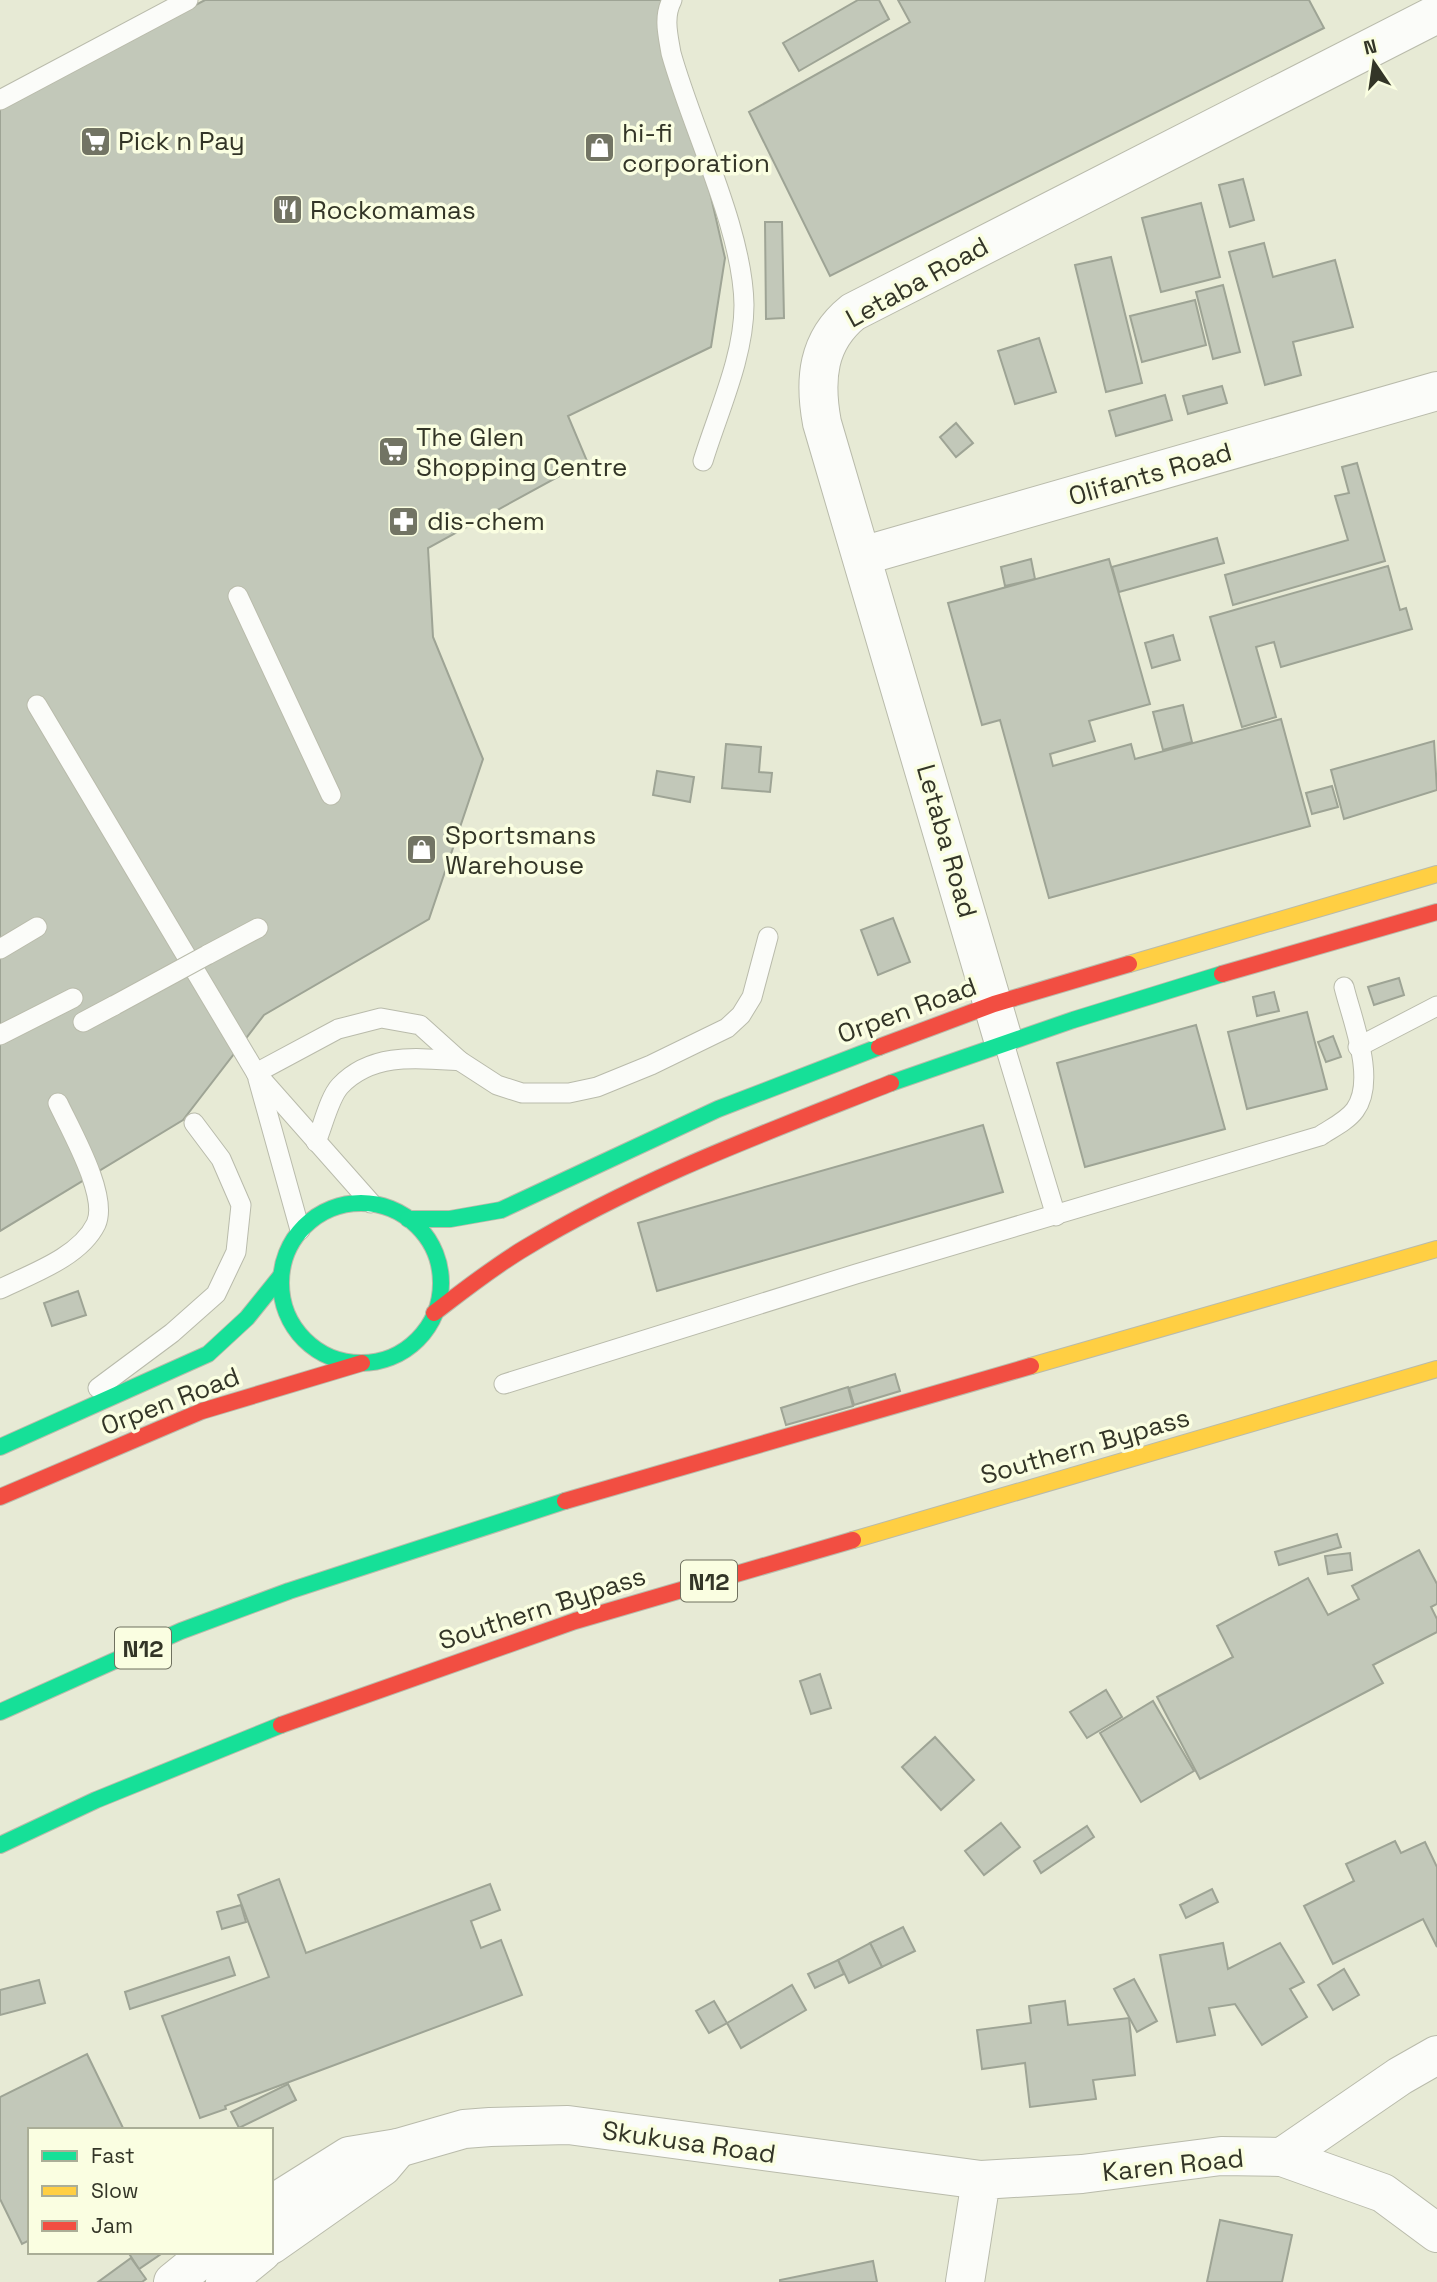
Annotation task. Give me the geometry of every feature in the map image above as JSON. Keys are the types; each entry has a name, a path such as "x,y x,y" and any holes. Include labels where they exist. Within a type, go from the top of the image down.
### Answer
{"main road":[{"name":"Orpen Road","path":"408,1219 450,1219 501,1210 731,1104 999,1023 1437,874"},
{"name":"Orpen Road","path":"434,1313 489,1270 607,1204 781,1126 999,1023 1437,912"},
{"path":"371,1203 396,1210 417,1225 432,1246 441,1272 440,1299 434,1313 412,1344 389,1358 362,1363 336,1359 312,1347 293,1327 282,1303 280,1277 286,1252 300,1230 320,1213 344,1204 371,1203"},
{"name":"N12","path":"0,1712 181,1631 289,1591 503,1520 677,1467 1437,1249"},
{"name":"Orpen Road","path":"0,1447 208,1354 257,1311 280,1277"},
{"name":"Orpen Road","path":"0,1497 202,1411 362,1363"},
{"name":"Southern Bypass","path":"0,1846 96,1800 233,1744 377,1689 575,1621 1437,1369"}],"street":[{"name":"Letaba Road","path":"999,1023 822,423 816,394 820,360 827,340 836,325 853,312 1437,14"},
{"name":"Olifants Road","path":"862,556 1437,391"},
{"name":"Karen Road","path":"981,2180 1082,2174 1193,2158 1282,2157 1400,2076 1437,2055"},
{"name":"Skukusa Road","path":"273,2204 349,2157 398,2148 464,2129 568,2125 981,2180"},
{"name":"Skukusa Road","path":"273,2242 382,2166 398,2148"},
{"path":"1282,2157 1384,2193 1437,2233"},
{"path":"965,2282 981,2180"},
{"path":"173,2282 208,2254"}],"lane":[{"path":"0,100 188,0"},
{"path":"671,0 667,8 666,28 671,53 727,219 744,304 741,340 703,461"},
{"path":"238,596 331,795"},
{"path":"37,705 256,1073 371,1203"},
{"path":"0,949 37,928"},
{"path":"83,1022 258,928"},
{"path":"256,1073 338,1029 381,1018 420,1025 460,1061 497,1085 523,1093 547,1095 597,1087 706,1040 741,1015 752,997 768,937"},
{"path":"504,1384 856,1273 1320,1136 1343,1122 1361,1099 1365,1076 1344,987"},
{"path":"0,1035 73,998"},
{"path":"1358,1047 1437,1006"},
{"path":"999,1023 1056,1216"},
{"path":"316,1142 339,1087 369,1066 402,1057 460,1061"},
{"path":"256,1073 300,1230"},
{"path":"0,1289 80,1244 97,1222 97,1198 90,1171 58,1103"},
{"path":"47,1427 172,1333 216,1294 236,1252 241,1205 221,1158 194,1123"}],"building":[{"name":"The Glen Shopping Centre","path":"205,0 666,0 725,258 711,347 568,416 587,461 428,548 433,637 483,759 429,919 264,1015 183,1120 0,1231 0,108"},
{"path":"858,0 879,0 889,19 799,71 783,43"},
{"path":"898,0 1309,0 1324,28 830,276 749,112 910,22"},
{"path":"1243,179 1254,220 1230,227 1219,185"},
{"path":"1201,203 1220,277 1161,292 1142,218"},
{"path":"765,222 782,222 784,318 766,319"},
{"path":"1264,243 1273,277 1335,260 1353,327 1293,342 1301,375 1265,385 1229,252"},
{"path":"1111,257 1142,383 1106,392 1075,265"},
{"path":"1223,285 1240,352 1213,359 1196,292"},
{"path":"1195,300 1206,345 1142,362 1130,316"},
{"path":"1039,338 1056,392 1015,404 998,351"},
{"path":"1222,386 1227,403 1188,414 1183,396"},
{"path":"1165,395 1172,420 1116,436 1109,411"},
{"path":"956,423 973,443 956,457 940,437"},
{"path":"1357,463 1385,561 1233,605 1225,575 1348,540 1335,496 1349,493 1342,467"},
{"path":"1217,538 1224,563 1119,592 1112,567"},
{"path":"1031,559 1035,579 1005,586 1001,567"},
{"path":"1109,559 1150,704 1089,721 1095,741 1050,754 1053,766 1131,744 1135,759 1281,719 1310,826 1049,898 1000,720 982,725 948,603"},
{"path":"1388,566 1400,610 1406,608 1412,629 1281,667 1274,642 1256,647 1276,717 1242,727 1210,617"},
{"path":"1173,635 1180,660 1152,668 1145,643"},
{"path":"1183,705 1192,742 1163,750 1153,712"},
{"path":"1434,741 1437,790 1344,819 1331,770"},
{"path":"726,744 761,747 759,772 772,773 770,792 722,788"},
{"path":"657,771 694,777 690,802 653,795"},
{"path":"1332,786 1338,807 1312,814 1306,793"},
{"path":"893,918 910,962 878,975 861,930"},
{"path":"1399,978 1404,995 1374,1005 1368,987"},
{"path":"1274,992 1279,1011 1257,1016 1253,997"},
{"path":"1307,1012 1327,1089 1247,1109 1228,1032"},
{"path":"1196,1025 1225,1129 1085,1167 1057,1063"},
{"path":"1333,1036 1341,1057 1326,1062 1318,1042"},
{"path":"983,1125 1003,1192 657,1291 638,1223"},
{"path":"78,1291 86,1315 52,1326 44,1303"},
{"path":"895,1374 900,1391 854,1405 849,1388"},
{"path":"848,1387 853,1406 786,1425 781,1408"},
{"path":"1337,1534 1341,1547 1279,1565 1275,1552"},
{"path":"1419,1550 1437,1584 1437,1604 1431,1607 1437,1619 1437,1632 1373,1665 1383,1683 1200,1779 1157,1697 1233,1657 1217,1626 1308,1578 1328,1615 1359,1599 1352,1586"},
{"path":"1350,1553 1352,1570 1328,1574 1325,1556"},
{"path":"820,1674 831,1708 811,1714 800,1681"},
{"path":"1106,1690 1122,1717 1087,1738 1070,1712"},
{"path":"1153,1701 1194,1771 1141,1802 1100,1733"},
{"path":"935,1737 974,1780 941,1810 902,1767"},
{"path":"1001,1823 1020,1847 984,1875 965,1851"},
{"path":"1087,1826 1094,1837 1041,1873 1034,1861"},
{"path":"1395,1841 1401,1853 1425,1842 1437,1867 1437,1947 1423,1919 1333,1964 1304,1906 1354,1881 1346,1864"},
{"path":"279,1879 306,1953 490,1884 500,1910 471,1921 481,1948 501,1940 522,1995 225,2106 226,2109 200,2118 162,2016 269,1977 238,1895"},
{"path":"1212,1889 1218,1902 1186,1918 1180,1905"},
{"path":"241,1905 246,1922 222,1929 217,1912"},
{"path":"903,1927 915,1951 882,1967 870,1943"},
{"path":"870,1943 882,1967 849,1983 838,1960"},
{"path":"1223,1943 1228,1969 1280,1943 1304,1982 1290,1989 1307,2017 1262,2045 1235,2004 1209,2008 1215,2035 1177,2042 1160,1955"},
{"path":"229,1957 235,1975 130,2009 125,1992"},
{"path":"838,1960 844,1974 815,1988 808,1974"},
{"path":"1344,1969 1359,1995 1333,2010 1318,1985"},
{"path":"1134,1979 1157,2021 1137,2032 1114,1989"},
{"path":"39,1980 45,2003 0,2015 0,1990"},
{"path":"792,1985 806,2010 741,2048 727,2023"},
{"path":"714,2001 727,2023 709,2033 696,2011"},
{"path":"1065,2001 1068,2025 1129,2018 1135,2075 1093,2080 1096,2099 1030,2107 1025,2063 982,2069 977,2030 1031,2023 1029,2006"},
{"path":"87,2054 123,2128 28,2128 28,2241 22,2244 0,2199 0,2097"},
{"path":"288,2084 296,2100 239,2128 231,2112"},
{"path":"1220,2220 1292,2235 1282,2282 1207,2282"},
{"path":"129,2254 161,2254 139,2269"},
{"path":"131,2258 146,2279 142,2282 98,2282"},
{"path":"873,2261 877,2282 780,2282 780,2280"}],"traffic: fast":[{"path":"891,1083 1073,1020 1222,974"},
{"path":"408,1219 450,1219 501,1210 718,1109 879,1047"},
{"path":"361,1203 392,1209 417,1227 435,1252 441,1283 435,1314 417,1339 392,1357 361,1363 330,1357 305,1339 287,1314 281,1283 287,1252 305,1227 330,1209 361,1203"},
{"path":"0,1447 208,1354 247,1318 280,1277"},
{"path":"0,1712 181,1631 289,1591 565,1501"},
{"path":"0,1845 96,1800 281,1725"}],"traffic: slow":[{"path":"1129,964 1437,874"},
{"path":"1031,1366 1437,1249"},
{"path":"853,1540 1437,1369"}],"traffic: jam":[{"path":"1222,974 1437,912"},
{"path":"879,1047 994,1004 1129,964"},
{"path":"434,1313 513,1255 613,1200 704,1158 891,1083"},
{"path":"0,1497 202,1411 362,1363"},
{"path":"565,1501 1031,1366"},
{"path":"281,1725 575,1621 853,1540"}],"place":[{"name":"Pick n Pay","path":"95,141"},
{"name":"hi-fi corporation","path":"599,148"},
{"name":"Rockomamas","path":"287,210"},
{"name":"The Glen Shopping Centre","path":"393,452"},
{"name":"dis-chem","path":"404,521"},
{"name":"Sportsmans Warehouse","path":"422,850"}]}
